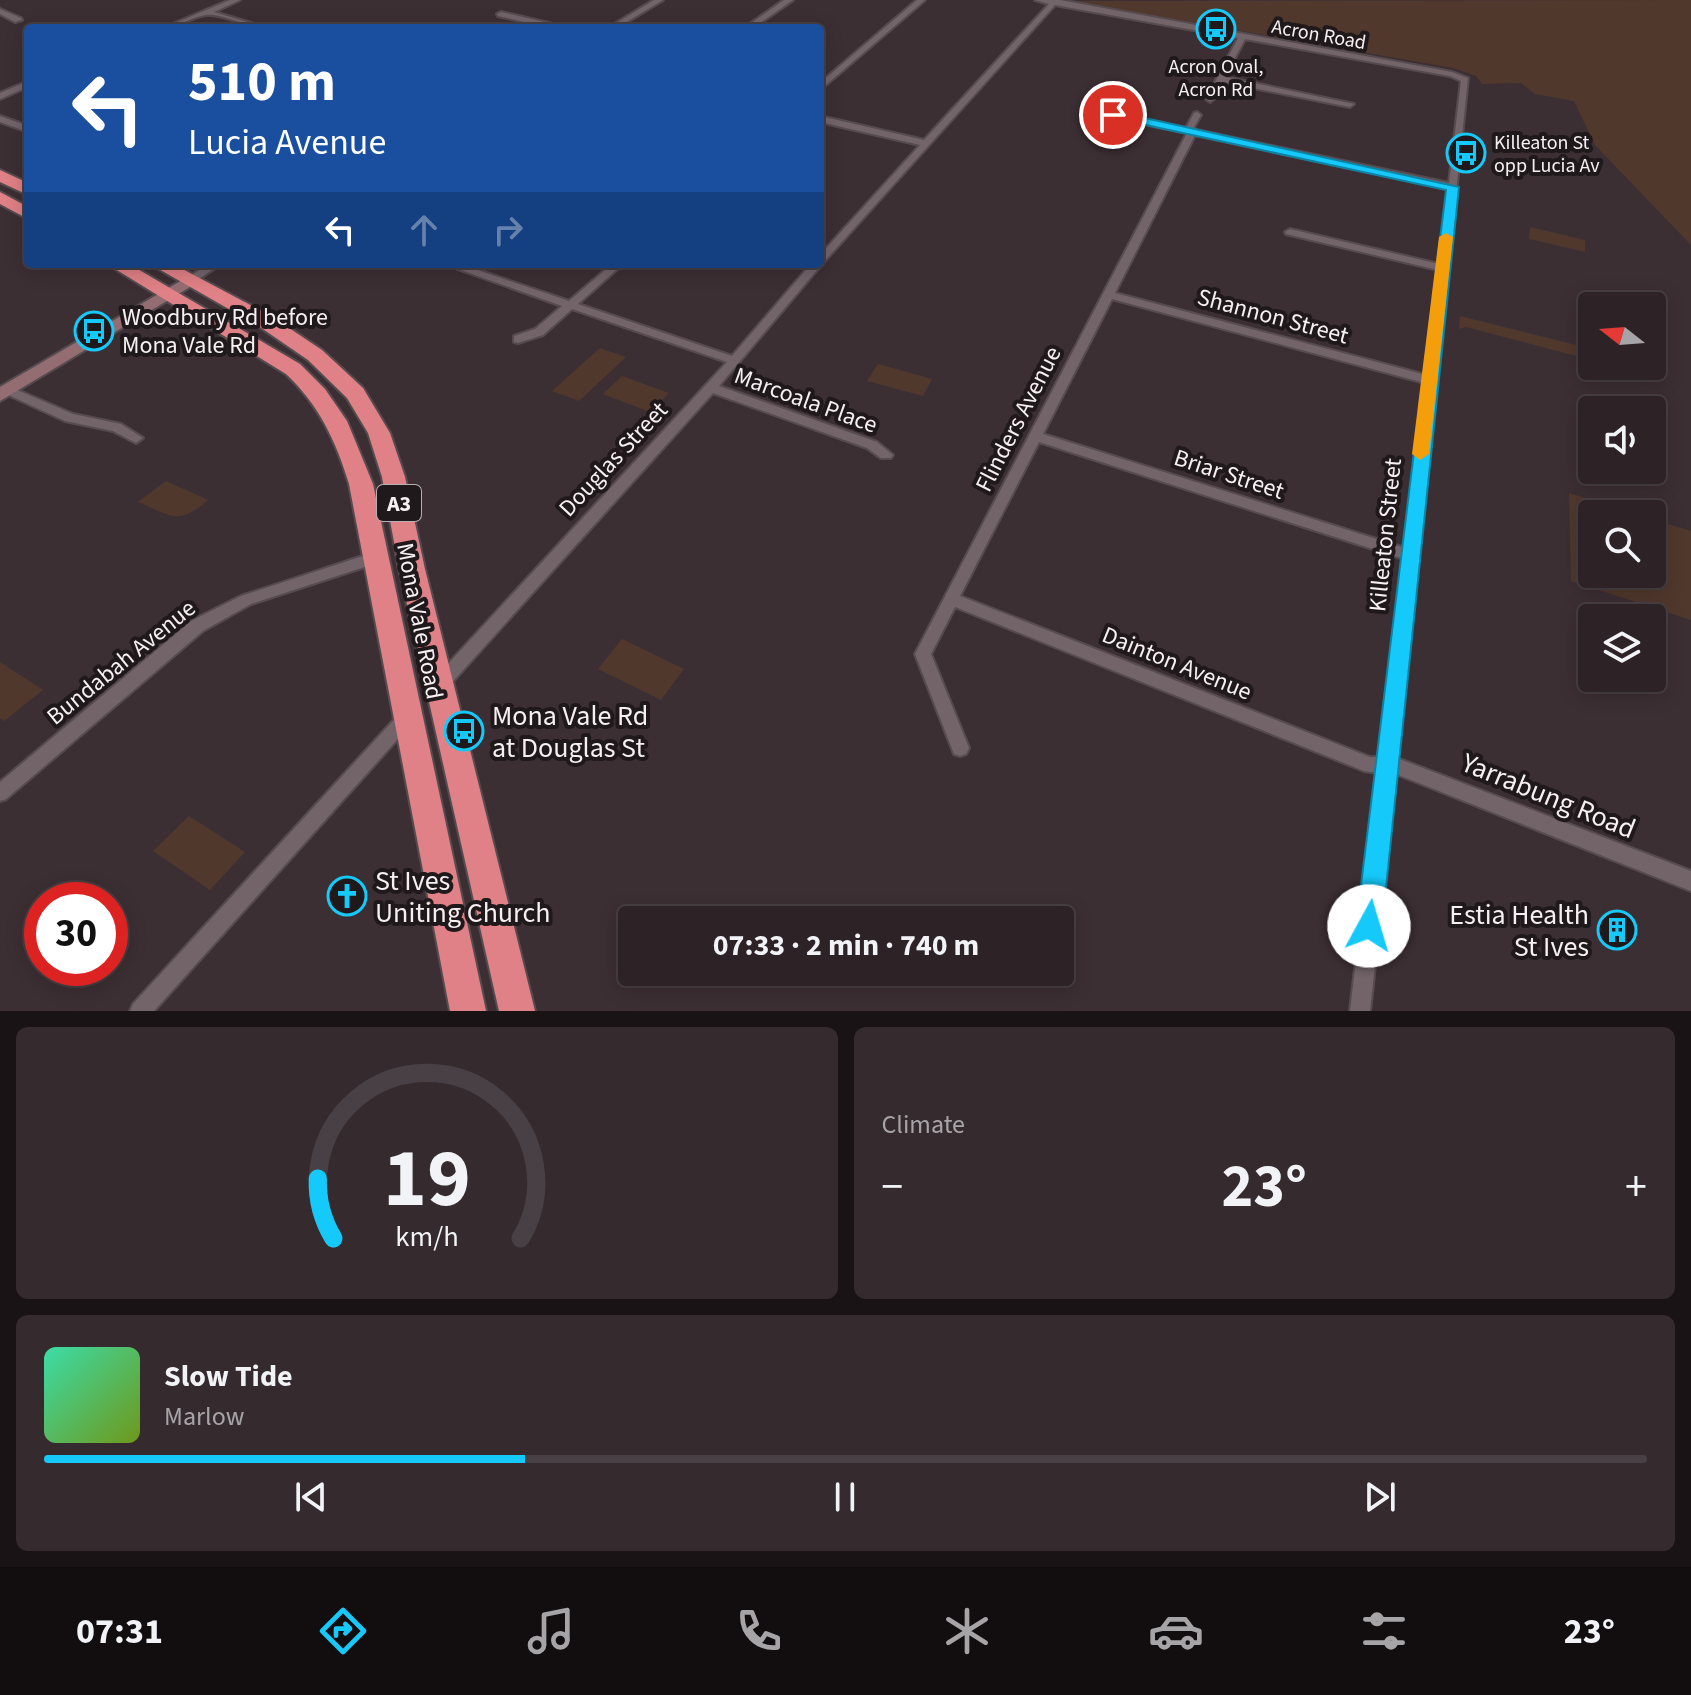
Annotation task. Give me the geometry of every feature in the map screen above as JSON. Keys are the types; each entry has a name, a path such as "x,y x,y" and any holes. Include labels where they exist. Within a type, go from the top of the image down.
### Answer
{"highway":[{"path":"0,175 24,188"},
{"path":"0,197 24,212"},
{"name":"Mona Vale Road","path":"127,268 179,287 316,354 341,376 370,414 388,450 410,558 517,1011"},
{"name":"Mona Vale Road","path":"162,268 179,287 306,380 346,436 355,462 468,1011"}],"street":[{"path":"206,0 222,6"},
{"path":"177,24 236,0"},
{"path":"619,24 659,0"},
{"path":"754,24 789,0"},
{"path":"824,79 921,0"},
{"name":"Acron Road","path":"1039,0 1452,74"},
{"name":"Douglas Street","path":"824,256 1055,1"},
{"path":"0,11 18,20"},
{"path":"207,12 250,24"},
{"path":"501,14 542,24"},
{"path":"1210,99 1242,37"},
{"name":"Killeaton Street","path":"1360,1011 1409,555 1466,82 1452,74"},
{"path":"1222,79 1350,104"},
{"path":"0,96 24,86"},
{"path":"1113,115 1452,187"},
{"name":"Flinders Avenue","path":"960,748 923,654 1192,132 1190,127 1197,115"},
{"path":"0,119 24,128"},
{"path":"824,120 925,143"},
{"path":"1290,232 1442,268"},
{"path":"4,393 210,268"},
{"path":"461,268 733,360"},
{"path":"518,339 539,332 613,268"},
{"name":"Douglas Street","path":"441,683 711,388 814,268"},
{"name":"Shannon Street","path":"1107,294 1429,380"},
{"name":"Marcoala Place","path":"711,388 872,445 886,455"},
{"path":"4,393 70,418 116,427 136,438"},
{"name":"Briar Street","path":"1035,436 1409,555"},
{"name":"Bundabah Avenue","path":"0,793 197,626 246,600 375,558"},
{"name":"Dainton Avenue","path":"951,599 1370,765 1386,766"},
{"path":"140,1011 407,717"},
{"name":"Yarrabung Road","path":"1386,766 1400,766 1691,881"}],"shaded area":[{"path":"1691,0 1691,245 1595,145 1574,101 1535,94 1521,83 1482,84 1476,76 1453,68 1070,1"},
{"path":"1530,227 1585,240 1585,252 1529,239"},
{"path":"1460,316 1578,346 1578,356 1466,327 1459,329"},
{"path":"600,348 626,357 579,401 552,391"},
{"path":"878,364 932,379 923,396 867,381"},
{"path":"622,376 669,393 650,412 603,394"},
{"path":"166,481 208,500 181,516 167,514 138,502"},
{"path":"1569,493 1592,500 1578,500 1578,583 1571,581"},
{"path":"1666,523 1691,531 1691,620 1666,612 1666,604 1642,604 1593,588 1666,588"},
{"path":"622,639 684,669 661,700 598,669"},
{"path":"0,662 43,690 4,721 0,718"},
{"path":"189,816 245,852 210,890 153,851"}],"slow traffic":[{"path":"1420,454 1446,237"}],"place":[{"name":"Acron Oval, Acron Rd","path":"1216,29"},
{"name":"Killeaton St opp Lucia Av","path":"1466,153"},
{"name":"Woodbury Rd before Mona Vale Rd","path":"94,331"},
{"name":"Mona Vale Rd at Douglas St","path":"464,731"},
{"name":"St Ives Uniting Church","path":"347,896"},
{"name":"Estia Health St Ives","path":"1617,930"}],"route":[{"path":"1113,115 1452,187 1369,926"}]}
